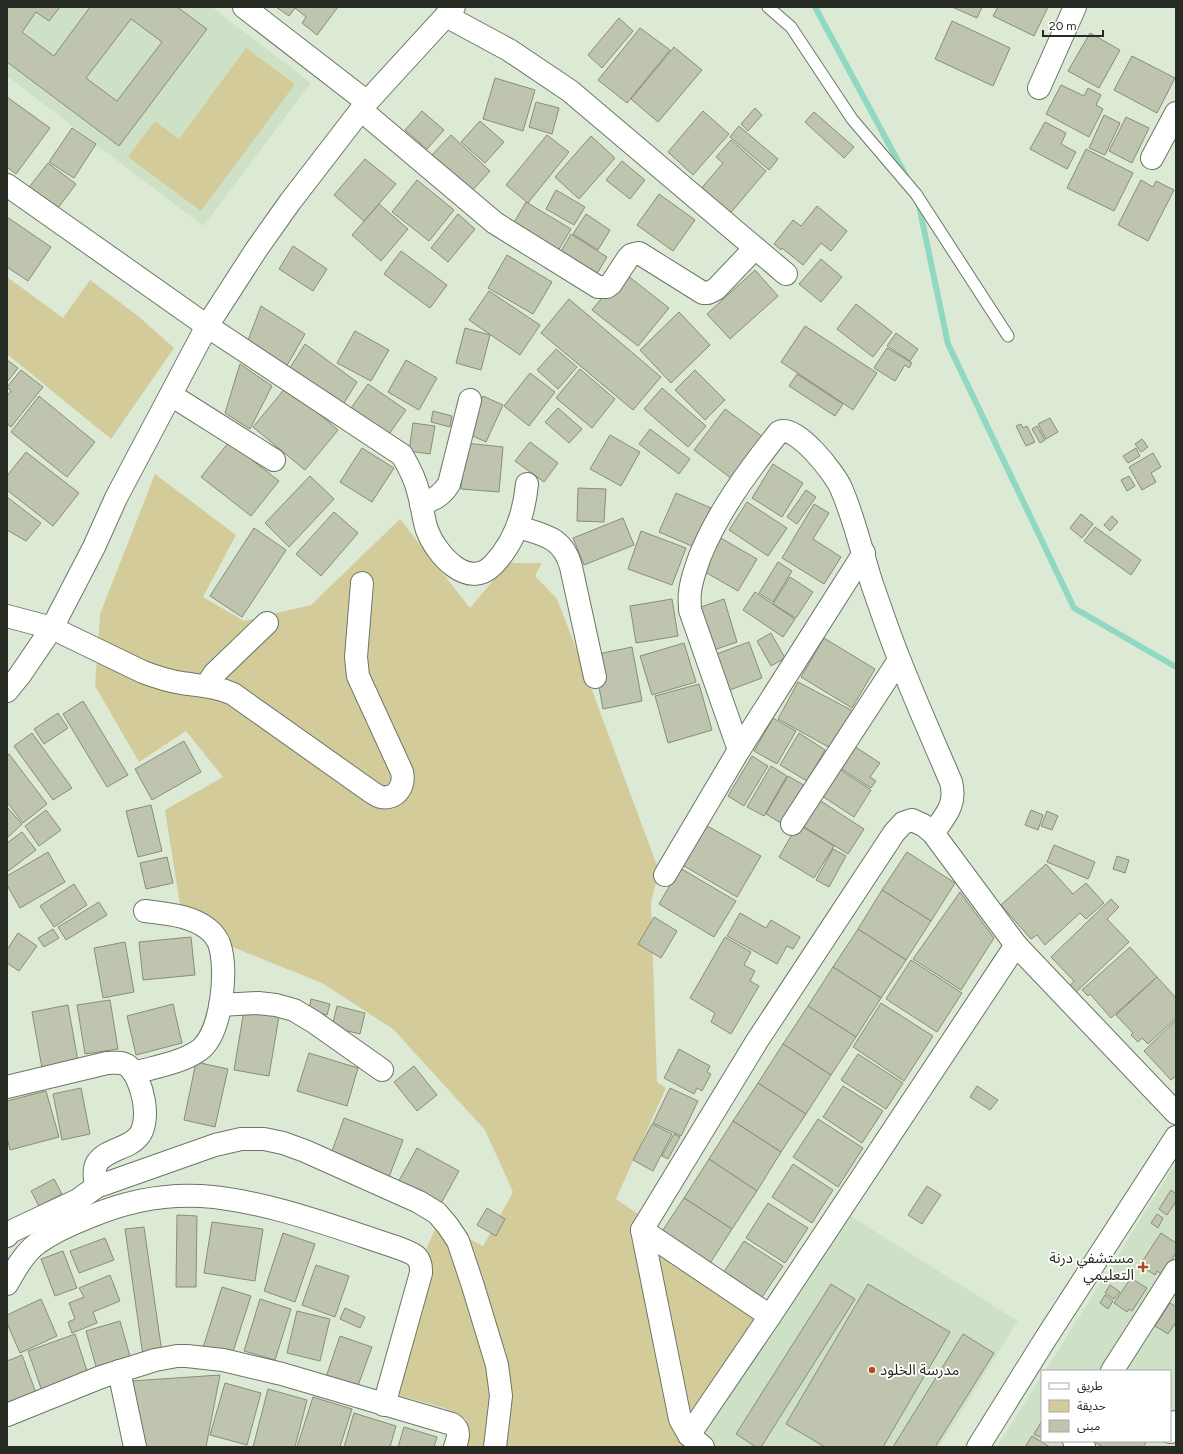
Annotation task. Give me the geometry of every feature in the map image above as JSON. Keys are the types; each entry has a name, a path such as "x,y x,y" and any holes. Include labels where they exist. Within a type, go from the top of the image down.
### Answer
{"street":[{"path":"244,7 364,106 495,223 598,287 607,287 611,284 630,255 639,253 703,293 708,293 716,289 755,248"},
{"path":"1039,88 1075,7"},
{"path":"7,691 52,628 94,547 116,498 206,326 256,250 290,202 364,106 450,11 570,91 786,274"},
{"path":"1152,158 1176,113"},
{"path":"7,185 206,326 402,455 414,479 428,531 436,546 454,566 461,571 469,574 478,573 490,568 512,540 518,527 526,500 527,484"},
{"path":"171,395 274,460"},
{"path":"421,504 433,500 445,490 449,484 470,400"},
{"path":"739,750 690,610 690,592 694,573 705,544 721,514 744,476 779,432 786,431 802,440 816,453 830,470 841,488 864,553 872,585 899,660 951,782 953,788 950,808 932,833"},
{"path":"518,527 553,539 565,550 571,567 596,677"},
{"path":"665,875 739,750 864,553"},
{"path":"8,617 52,628 155,677 182,683 218,688 233,694 370,791 382,797 394,795 402,785 403,778 402,772 360,684 356,666 362,583"},
{"path":"207,686 214,674 267,623"},
{"path":"792,824 899,660"},
{"path":"1016,945 770,1316 696,1441 678,1414 642,1230 757,1041 894,833 903,823 912,820 923,825 932,833 1016,945 1176,1113"},
{"path":"134,1073 170,1063 196,1053 203,1046 210,1037 218,1019 223,982 222,957 219,942 208,930 192,920 177,914 145,911"},
{"path":"220,1005 258,1003 276,1005 294,1010 314,1022 382,1070"},
{"path":"7,1087 107,1063 120,1062 134,1073 140,1085 143,1096 145,1121 139,1136 134,1141 102,1158 97,1163 94,1169 96,1187"},
{"path":"978,1447 1176,1137"},
{"path":"7,1236 10,1232 78,1200 96,1187 215,1145 241,1139 264,1139 283,1143 305,1151 419,1202 437,1213 458,1241 497,1365 501,1396 495,1447"},
{"path":"7,1284 37,1243 70,1224 125,1204 157,1198 200,1196 237,1200 270,1207 389,1244 416,1256 420,1261 421,1266 417,1291 384,1405"},
{"path":"642,1230 770,1316"},
{"path":"1113,1370 1176,1271"},
{"path":"7,1415 119,1371 155,1360 177,1356 198,1356 223,1360 282,1374 452,1424 458,1431 455,1447"},
{"path":"119,1371 135,1447"}],"lane":[{"path":"768,7 791,27 852,119 916,194 1008,336"}],"shaded area":[{"path":"7,7 212,7 311,83 203,226 7,76"},
{"name":"مستشفي درنة التعليمي","path":"1176,1163 1176,1447 997,1447 1041,1377 1041,1442 1171,1442 1171,1370 1046,1370"},
{"path":"849,1215 1018,1321 939,1447 697,1446"}],"green space":[{"path":"246,48 295,84 201,211 128,157 155,121 179,139"},
{"path":"7,277 63,318 90,280 138,316 174,348 111,439 7,354"},
{"path":"155,474 236,535 203,597 244,621 311,605 400,519 470,608 508,563 542,563 535,576 557,599 659,871 651,902 657,1082 666,1088 616,1199 769,1303 785,1312 696,1447 462,1447 465,1437 466,1419 444,1408 398,1395 398,1388 424,1254 438,1223 483,1246 513,1192 485,1130 393,1029 322,983 197,933 181,911 165,810 223,777 186,731 139,762 95,686 100,614"}],"building":[{"path":"7,7 60,7 49,21 36,12 22,32 54,56 90,7 177,7 207,29 119,146 7,62","holes":["131,19 162,42 117,101 86,78"]},
{"path":"276,7 338,7 317,35 302,23 306,17 295,8 289,16"},
{"path":"952,7 982,7 977,18"},
{"path":"998,7 1048,7 1034,36 993,16"},
{"path":"619,18 633,31 602,68 588,55"},
{"path":"952,21 1010,48 993,86 935,59"},
{"path":"640,28 670,50 627,103 598,80"},
{"path":"1090,33 1120,50 1099,88 1068,71"},
{"path":"674,47 702,70 658,122 631,99"},
{"path":"1132,56 1175,78 1157,113 1114,90"},
{"path":"495,78 535,90 523,131 483,119"},
{"path":"1061,85 1084,96 1088,88 1101,95 1096,105 1103,109 1089,137 1046,114"},
{"path":"7,97 50,128 16,174 7,167"},
{"path":"536,102 559,108 552,134 529,127"},
{"path":"755,108 762,115 748,131 741,124"},
{"path":"422,111 444,130 427,149 405,130"},
{"path":"703,111 729,134 693,175 668,152"},
{"path":"814,112 854,147 844,158 805,122"},
{"path":"1104,115 1120,123 1105,155 1089,148"},
{"path":"1126,117 1149,128 1132,163 1109,151"},
{"path":"480,121 504,142 485,163 461,142"},
{"path":"1045,122 1066,133 1061,144 1076,152 1067,169 1030,149"},
{"path":"739,126 778,159 769,170 730,137"},
{"path":"72,128 96,144 74,178 49,162"},
{"path":"451,135 490,171 469,194 429,158"},
{"path":"547,135 569,152 528,203 506,185"},
{"path":"591,136 615,158 579,199 555,177"},
{"path":"731,140 766,171 728,216 699,191 723,163 716,157"},
{"path":"1086,149 1133,173 1114,211 1067,188"},
{"path":"365,159 396,184 364,221 334,195"},
{"path":"622,161 645,180 630,199 606,180"},
{"path":"48,163 76,184 54,213 26,191"},
{"path":"417,180 454,210 429,241 392,212"},
{"path":"1141,180 1153,187 1156,181 1174,190 1148,241 1118,225"},
{"path":"556,190 585,207 574,225 546,209"},
{"path":"659,194 695,220 673,251 637,225"},
{"path":"526,202 571,229 558,251 513,224"},
{"path":"379,204 408,229 381,261 352,235"},
{"path":"817,206 847,231 831,251 821,243 803,265 782,248 781,250 774,244 793,220 801,226"},
{"path":"458,214 475,229 448,262 431,248"},
{"path":"586,214 610,230 598,250 573,234"},
{"path":"7,217 51,247 28,281 7,267"},
{"path":"571,234 607,257 595,277 559,255"},
{"path":"293,246 327,269 313,291 279,269"},
{"path":"401,251 447,285 430,308 384,274"},
{"path":"507,255 552,282 533,314 488,288"},
{"path":"821,259 842,277 821,302 799,284"},
{"path":"755,270 778,296 730,339 707,314"},
{"path":"623,272 669,308 638,346 592,310"},
{"path":"489,291 540,325 520,355 469,320"},
{"path":"569,299 661,377 633,410 541,333"},
{"path":"856,304 892,332 873,357 837,329"},
{"path":"261,306 305,334 285,369 247,343"},
{"path":"679,312 710,345 671,383 640,350"},
{"path":"805,326 877,373 853,410 781,362"},
{"path":"465,328 490,335 481,370 456,363"},
{"path":"355,331 389,350 371,381 337,363"},
{"path":"896,333 918,349 910,361 887,346"},
{"path":"305,344 357,382 341,408 288,371"},
{"path":"887,348 912,363 909,368 905,365 895,381 874,368"},
{"path":"556,349 577,367 558,389 537,370"},
{"path":"7,360 18,368 7,382"},
{"path":"406,360 437,378 419,410 388,392"},
{"path":"240,364 272,386 250,429 225,413"},
{"path":"580,369 615,399 592,428 556,398"},
{"path":"21,370 43,387 11,427 7,424 7,396 11,391 7,387"},
{"path":"695,370 725,400 705,420 675,390"},
{"path":"530,373 555,392 529,426 504,406"},
{"path":"797,374 843,404 835,416 789,386"},
{"path":"368,384 406,410 387,437 349,411"},
{"path":"287,386 338,430 305,470 253,427"},
{"path":"662,388 706,426 688,447 644,409"},
{"path":"39,396 95,442 67,477 11,432"},
{"path":"483,396 503,405 486,442 466,433"},
{"path":"558,408 582,429 569,443 545,422"},
{"path":"725,409 763,437 732,479 694,450"},
{"path":"433,411 452,416 450,427 431,422"},
{"path":"1050,418 1058,432 1046,439 1038,424"},
{"path":"413,423 435,426 430,454 409,451"},
{"path":"1021,424 1023,428 1027,426 1035,442 1026,446 1016,426"},
{"path":"1037,426 1045,440 1040,443 1032,429"},
{"path":"650,429 690,459 679,474 639,444"},
{"path":"610,435 640,452 621,486 590,469"},
{"path":"1142,439 1148,447 1141,452 1135,444"},
{"path":"229,442 279,481 251,516 201,477"},
{"path":"530,442 558,463 544,482 515,461"},
{"path":"465,443 503,447 499,492 461,489"},
{"path":"362,448 394,468 372,502 340,482"},
{"path":"1136,448 1140,456 1128,463 1123,456"},
{"path":"26,452 79,493 53,526 7,490 7,476"},
{"path":"1153,453 1161,467 1151,473 1156,482 1142,490 1129,467"},
{"path":"773,464 803,483 782,517 752,498"},
{"path":"310,476 334,499 289,547 265,523"},
{"path":"1129,476 1135,486 1127,491 1121,480"},
{"path":"578,488 606,489 604,522 577,521"},
{"path":"806,490 816,497 797,524 787,517"},
{"path":"676,493 711,508 694,547 659,532"},
{"path":"7,497 41,523 26,541 7,530"},
{"path":"747,502 787,528 768,556 729,530"},
{"path":"814,504 829,513 813,539 841,557 824,584 782,558"},
{"path":"334,512 358,533 321,576 296,554"},
{"path":"1081,514 1093,524 1082,538 1070,528"},
{"path":"1112,516 1118,522 1110,531 1104,525"},
{"path":"623,518 634,545 584,565 573,538"},
{"path":"1095,527 1141,560 1131,575 1084,541"},
{"path":"254,528 286,550 242,617 210,596"},
{"path":"641,531 686,548 672,585 628,569"},
{"path":"719,537 757,559 738,591 700,569"},
{"path":"778,562 792,571 773,602 759,593"},
{"path":"790,577 813,592 796,618 773,604"},
{"path":"755,592 795,619 783,637 743,610"},
{"path":"672,599 678,636 636,643 630,606"},
{"path":"724,599 737,642 711,651 698,608"},
{"path":"771,633 785,658 771,666 757,641"},
{"path":"824,638 875,669 852,708 801,677"},
{"path":"749,642 762,678 727,691 714,655"},
{"path":"684,643 696,682 652,695 640,656"},
{"path":"632,647 642,701 603,709 593,655"},
{"path":"798,682 855,712 834,750 778,719"},
{"path":"699,684 712,730 668,743 655,696"},
{"path":"83,701 128,775 107,787 63,714"},
{"path":"58,713 68,728 44,744 34,729"},
{"path":"773,718 796,731 777,764 754,751"},
{"path":"32,733 72,788 53,800 14,746"},
{"path":"799,733 825,750 807,781 780,765"},
{"path":"184,741 201,772 152,800 135,769"},
{"path":"851,744 880,763 870,777 876,781 871,788 837,766"},
{"path":"9,754 47,804 23,823 7,802 7,756"},
{"path":"752,756 768,766 744,806 728,796"},
{"path":"771,766 787,776 764,816 747,807"},
{"path":"836,767 871,790 854,817 819,794"},
{"path":"788,776 807,787 784,825 766,814"},
{"path":"816,798 864,829 848,854 799,824"},
{"path":"151,805 162,851 138,857 126,811"},
{"path":"7,807 22,824 7,838"},
{"path":"46,810 61,830 39,846 25,826"},
{"path":"1031,810 1043,815 1038,830 1025,825"},
{"path":"1047,811 1058,816 1052,830 1041,826"},
{"path":"702,823 761,856 737,897 679,863"},
{"path":"798,824 834,846 814,878 779,857"},
{"path":"22,832 36,850 7,872 7,843"},
{"path":"1054,845 1095,862 1088,879 1047,862"},
{"path":"833,849 846,856 829,887 816,880"},
{"path":"48,852 65,882 20,908 7,885 7,876"},
{"path":"907,852 955,883 931,921 882,890"},
{"path":"1117,856 1129,860 1125,873 1113,869"},
{"path":"167,857 173,883 146,889 140,863"},
{"path":"1046,864 1073,894 1086,883 1104,903 1086,919 1080,913 1045,945 1037,935 1031,939 1001,905"},
{"path":"680,868 736,901 714,937 659,904"},
{"path":"74,884 87,905 54,927 40,906"},
{"path":"882,890 931,921 906,960 858,929"},
{"path":"960,892 994,938 961,990 913,959"},
{"path":"1111,899 1119,907 1107,919 1129,942 1074,994 1068,988 1074,981 1051,957"},
{"path":"99,902 107,915 66,940 58,927"},
{"path":"740,913 766,928 771,920 800,937 793,949 787,946 777,964 727,936"},
{"path":"654,917 677,931 661,958 638,944"},
{"path":"53,929 59,938 44,947 38,938"},
{"path":"858,929 906,960 881,998 833,967"},
{"path":"18,933 37,946 19,971 7,963 7,950"},
{"path":"191,937 195,975 143,980 139,942"},
{"path":"725,937 751,952 744,965 755,971 750,981 759,986 731,1034 711,1022 715,1013 690,998"},
{"path":"125,942 134,992 103,998 94,948"},
{"path":"1130,947 1157,977 1111,1018 1090,994 1088,996 1082,990"},
{"path":"911,960 962,993 937,1032 886,999"},
{"path":"833,967 881,998 856,1037 808,1006"},
{"path":"1157,977 1176,998 1176,1018 1148,1044 1142,1038 1138,1042 1131,1035 1133,1033 1116,1015"},
{"path":"311,999 330,1004 327,1015 309,1010"},
{"path":"110,1000 118,1049 85,1054 77,1005"},
{"path":"881,1003 933,1036 904,1081 853,1047"},
{"path":"173,1004 182,1043 136,1055 127,1016"},
{"path":"68,1005 78,1061 42,1068 32,1012"},
{"path":"337,1006 365,1013 360,1034 332,1027"},
{"path":"808,1006 856,1037 831,1075 783,1044"},
{"path":"244,1010 279,1016 269,1076 234,1070"},
{"path":"1176,1020 1176,1076 1171,1080 1144,1051"},
{"path":"783,1044 831,1075 806,1114 758,1083"},
{"path":"679,1049 710,1066 707,1072 711,1074 702,1091 697,1088 694,1094 664,1078"},
{"path":"309,1053 358,1068 347,1106 297,1091"},
{"path":"858,1054 903,1083 886,1109 841,1080"},
{"path":"196,1062 228,1069 215,1127 184,1120"},
{"path":"414,1066 437,1095 417,1111 394,1082"},
{"path":"758,1083 806,1114 781,1152 733,1121"},
{"path":"843,1086 883,1111 862,1143 823,1117"},
{"path":"977,1086 998,1100 990,1110 970,1097"},
{"path":"81,1088 90,1134 62,1140 53,1094"},
{"path":"670,1088 698,1101 681,1136 653,1123"},
{"path":"46,1091 59,1137 10,1150 7,1138 7,1101"},
{"path":"344,1118 403,1140 389,1177 331,1154"},
{"path":"818,1119 863,1148 838,1187 793,1157"},
{"path":"733,1121 781,1152 757,1191 709,1159"},
{"path":"652,1124 672,1134 653,1171 633,1160"},
{"path":"674,1134 680,1137 668,1159 662,1156"},
{"path":"417,1148 459,1171 438,1209 396,1186"},
{"path":"709,1159 757,1191 732,1229 684,1198"},
{"path":"793,1164 833,1190 812,1223 772,1197"},
{"path":"54,1179 62,1194 39,1206 31,1191"},
{"path":"927,1186 941,1195 922,1224 908,1215"},
{"path":"1171,1190 1176,1194 1176,1201 1167,1215 1159,1209"},
{"path":"684,1198 732,1229 707,1268 659,1236"},
{"path":"768,1203 808,1228 785,1263 746,1238"},
{"path":"487,1208 505,1219 496,1236 477,1225"},
{"path":"1157,1214 1163,1218 1158,1228 1151,1223"},
{"path":"177,1215 197,1216 196,1287 176,1287"},
{"path":"212,1222 263,1229 255,1281 204,1273"},
{"path":"144,1227 162,1353 143,1356 125,1229"},
{"path":"283,1233 315,1244 295,1302 264,1291"},
{"path":"1161,1233 1176,1243 1176,1253 1162,1275 1157,1271 1155,1275 1140,1265"},
{"path":"105,1238 114,1260 79,1273 70,1251"},
{"path":"744,1241 783,1266 760,1300 722,1275"},
{"path":"63,1251 77,1288 55,1296 41,1259"},
{"path":"316,1265 349,1276 335,1317 302,1305"},
{"path":"110,1275 120,1301 93,1312 97,1323 72,1333 68,1322 75,1319 69,1303 84,1297 79,1288"},
{"path":"1131,1278 1147,1288 1132,1311 1129,1309 1127,1312 1114,1303"},
{"path":"831,1284 855,1299 761,1447 756,1447 736,1434"},
{"path":"868,1284 950,1332 883,1447 825,1447 786,1424"},
{"path":"1110,1285 1120,1292 1114,1299 1105,1293"},
{"path":"222,1287 251,1296 230,1361 202,1351"},
{"path":"1105,1295 1113,1301 1108,1309 1100,1303"},
{"path":"41,1299 57,1336 20,1353 7,1323 7,1315"},
{"path":"260,1299 291,1309 275,1360 244,1351"},
{"path":"1170,1303 1176,1307 1176,1322 1168,1334 1155,1326"},
{"path":"345,1308 365,1317 360,1328 340,1319"},
{"path":"297,1311 330,1319 320,1361 287,1353"},
{"path":"120,1321 131,1360 97,1370 86,1331"},
{"path":"75,1334 88,1374 42,1391 28,1351"},
{"path":"963,1334 994,1353 935,1447 893,1447"},
{"path":"340,1336 372,1347 356,1391 325,1380"},
{"path":"22,1355 36,1393 7,1404 7,1361"},
{"path":"220,1375 206,1447 143,1447 131,1381"},
{"path":"225,1383 261,1393 247,1445 210,1435"},
{"path":"268,1389 307,1400 295,1447 253,1447"},
{"path":"313,1397 352,1409 340,1447 297,1447"},
{"path":"354,1413 396,1426 390,1447 344,1447"},
{"path":"1041,1423 1041,1438 1034,1434"},
{"path":"404,1427 437,1437 434,1447 398,1447"},
{"path":"1032,1436 1050,1447 1025,1447"},
{"path":"1095,1442 1146,1442 1143,1447 1103,1447"}],"waterway":[{"path":"815,7 906,176"},
{"path":"918,201 948,344 1074,608 1176,667"}],"place":[{"name":"مستشفي درنة التعليمي","path":"1143,1267"},
{"name":"مدرسة الخلود","path":"872,1370"}]}
